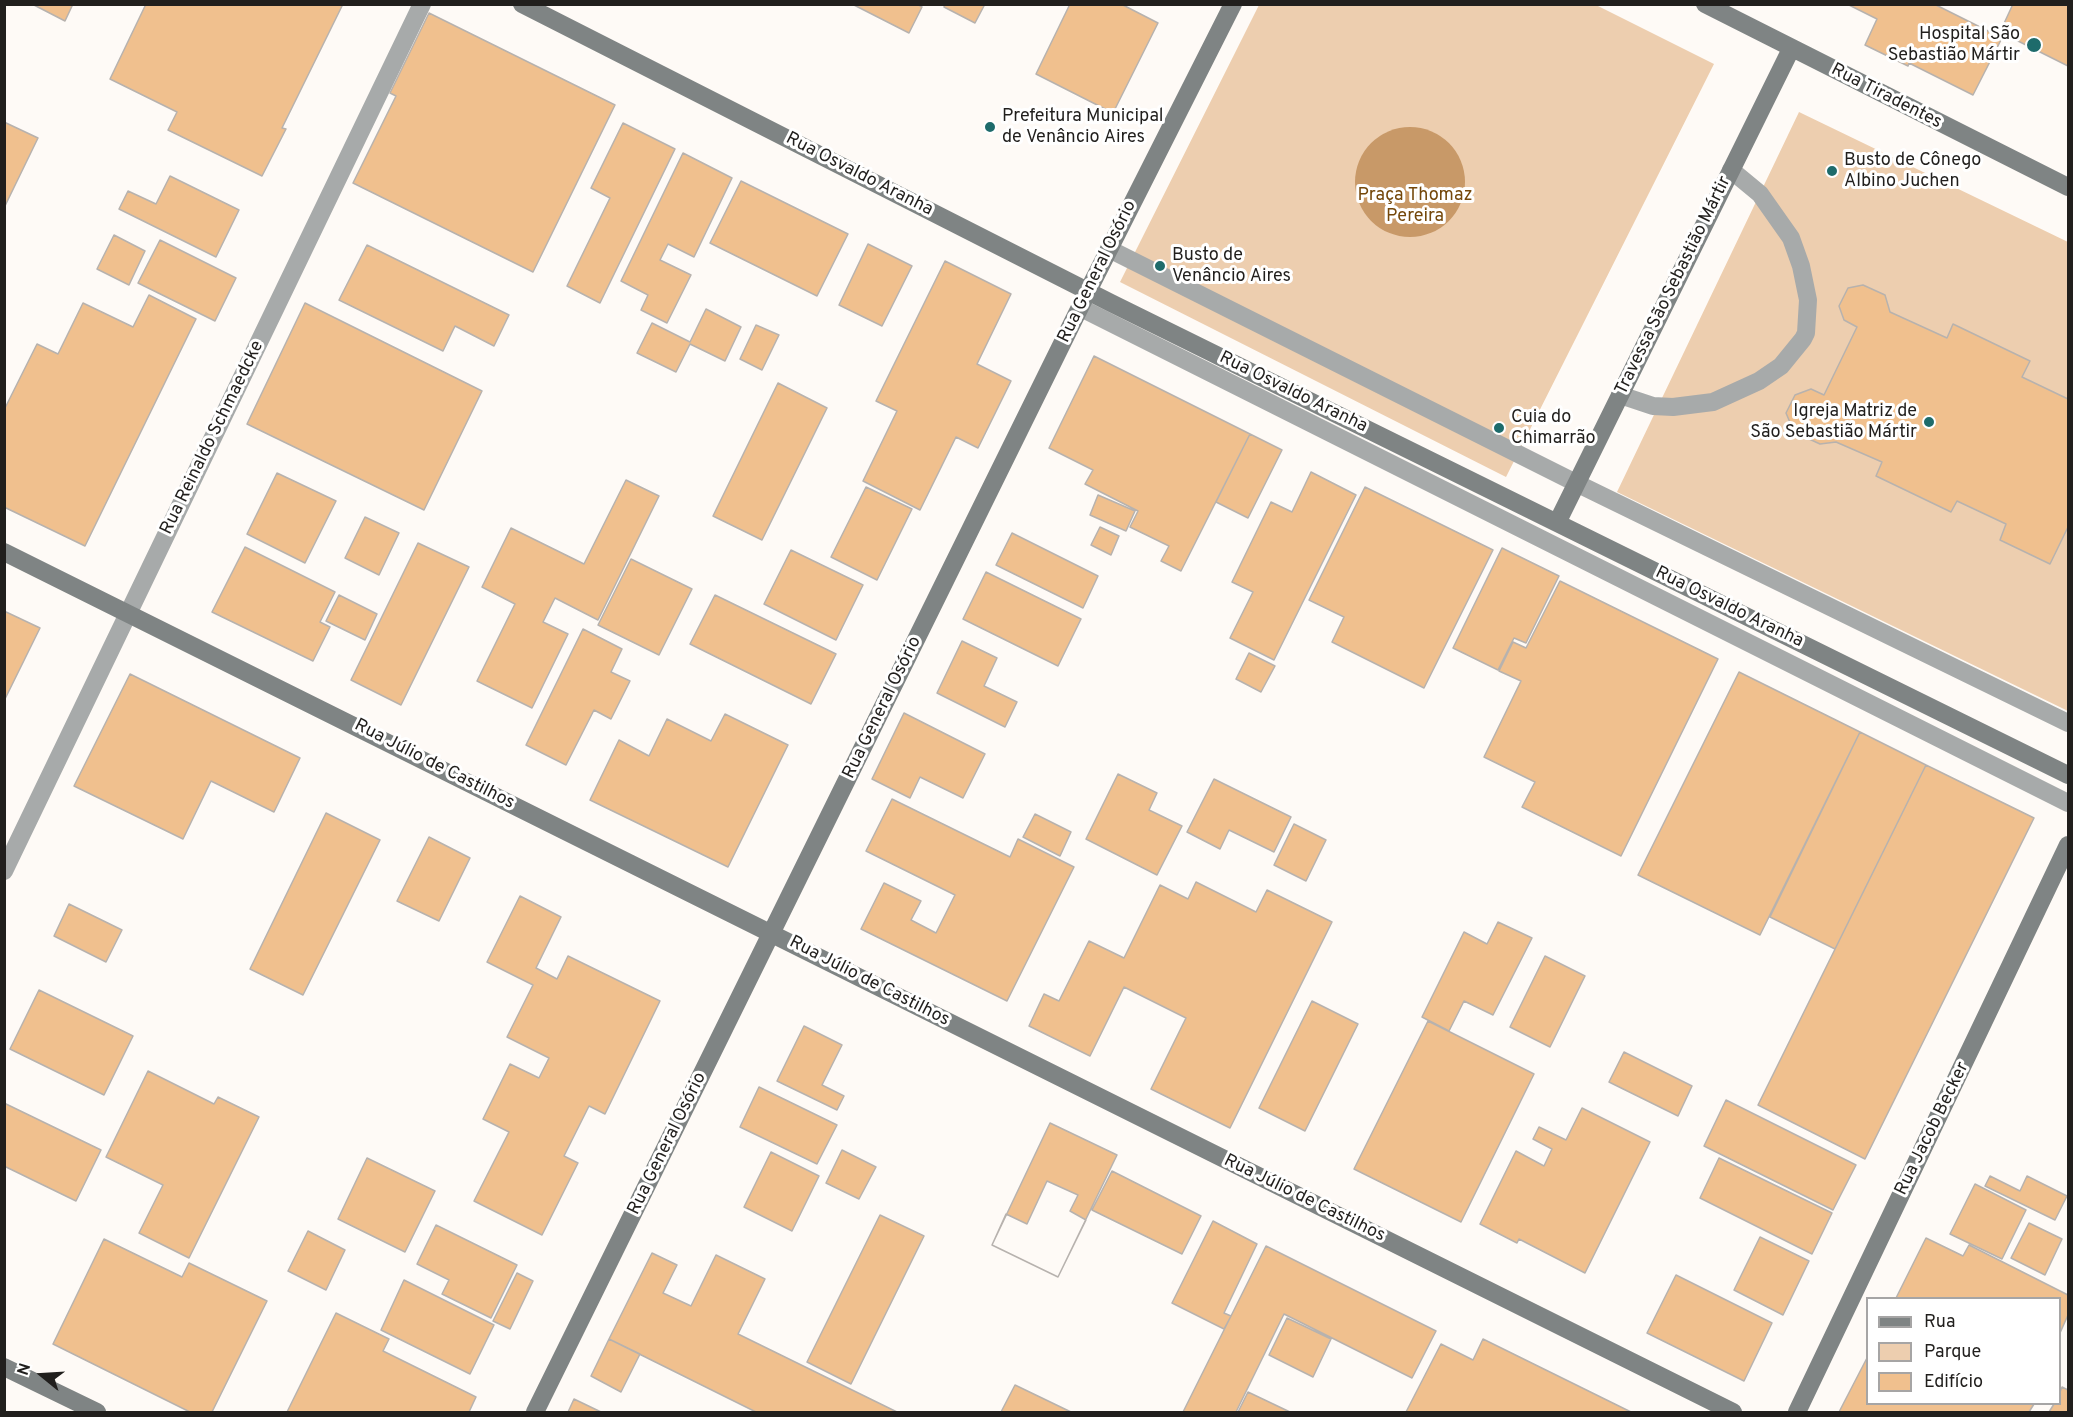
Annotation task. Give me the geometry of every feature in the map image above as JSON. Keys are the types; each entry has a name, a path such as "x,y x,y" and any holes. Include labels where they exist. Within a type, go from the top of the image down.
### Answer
{"main road":[{"name":"Rua Osvaldo Aranha","path":"522,4 1084,300 1557,523 2068,775"},
{"name":"Rua General Osório","path":"536,1413 1109,249 1233,4"},
{"name":"Rua Tiradentes","path":"1705,4 2068,188"},
{"name":"Travessa São Sebastião Mártir","path":"1557,523 1791,49"},
{"name":"Rua Júlio de Castilhos","path":"4,552 1733,1413"},
{"name":"Rua Jacob Becker","path":"1797,1413 2068,845"},
{"path":"4,1367 97,1413"}],"street":[{"name":"Rua Reinaldo Schmaedcke","path":"4,871 422,4"},
{"path":"1620,395 1653,406 1691,406 1713,402 1750,385 1781,366 1806,333 1808,300 1801,266 1791,238 1760,194 1731,170"},
{"path":"1109,249 1576,483 2068,723"},
{"path":"1084,300 2068,803"}],"green space":[{"name":"Praça Thomaz Pereira","path":"1259,5 1596,5 1714,64 1506,477 1120,282"},
{"path":"1799,112 2068,242 2068,711 1617,492"}],"shaded area":[{"path":"1410,127 1431,131 1449,143 1461,161 1465,182 1461,203 1449,221 1431,233 1410,237 1389,233 1371,221 1359,203 1355,182 1359,161 1371,143 1389,131"}],"building":[{"path":"32,4 73,4 65,21"},
{"path":"146,4 343,4 282,128 286,129 262,176 168,130 177,112 110,79"},
{"path":"852,4 917,4 922,7 909,33"},
{"path":"945,4 985,4 975,23 944,7"},
{"path":"1070,4 1121,4 1158,23 1113,113 1036,74"},
{"path":"1847,4 1934,4 2002,38 1973,95 1909,63 1908,66 1865,45 1877,19"},
{"path":"2013,4 2068,4 2068,66 2000,32"},
{"path":"429,13 615,105 533,272 353,183 396,96 390,93"},
{"path":"4,122 38,138 4,208"},
{"path":"623,123 675,149 600,303 567,286 610,198 591,188"},
{"path":"683,153 732,178 694,257 668,244 660,260 691,275 667,323 641,310 648,295 621,281"},
{"path":"170,176 239,210 216,257 119,209 128,191 156,204"},
{"path":"741,181 848,234 817,296 710,243"},
{"path":"114,235 145,251 129,285 97,269"},
{"path":"160,240 236,278 215,321 138,283"},
{"path":"868,244 912,266 882,326 839,305"},
{"path":"367,245 509,315 494,346 455,326 443,351 339,300"},
{"path":"945,261 1011,294 977,364 1011,381 978,448 956,437 920,510 863,481 897,411 876,401"},
{"name":"Igreja Matriz de São Sebastião Mártir","path":"1863,285 1885,295 1890,312 1947,338 1953,324 2030,361 2022,377 2068,399 2068,527 2050,564 2000,540 2006,524 1957,501 1951,512 1876,476 1882,462 1836,442 1820,444 1794,432 1786,413 1795,395 1811,389 1824,395 1857,327 1844,320 1839,306 1848,288"},
{"path":"149,295 196,319 85,546 4,507 4,410 37,344 58,354 83,303 133,327"},
{"path":"305,303 482,391 424,510 247,424"},
{"path":"706,309 741,327 725,361 690,344 676,372 637,353 652,323 690,342"},
{"path":"756,325 779,335 762,370 740,359"},
{"path":"1094,356 1250,434 1181,571 1161,561 1169,546 1130,527 1138,511 1085,484 1093,470 1049,448"},
{"path":"778,383 827,408 762,540 713,516"},
{"path":"1250,434 1282,450 1248,518 1216,502"},
{"path":"1311,472 1356,495 1274,660 1230,638 1253,592 1232,582 1271,502 1292,512"},
{"path":"277,473 336,501 305,563 247,534"},
{"path":"626,480 659,496 598,620 555,598 543,622 568,634 532,708 477,681 515,604 482,587 511,528 584,564"},
{"path":"866,487 912,509 877,580 831,557"},
{"path":"1365,487 1493,550 1424,688 1332,642 1344,617 1309,600"},
{"path":"1098,495 1135,511 1126,531 1090,515"},
{"path":"365,517 399,533 379,575 345,558"},
{"path":"1100,527 1119,536 1111,555 1091,545"},
{"path":"1012,533 1098,576 1083,608 996,565"},
{"path":"418,543 469,567 401,705 351,680"},
{"path":"245,547 335,592 320,622 330,627 313,661 212,612"},
{"path":"1502,548 1559,576 1526,643 1514,638 1498,670 1453,648"},
{"path":"791,550 863,585 836,640 764,604"},
{"path":"631,559 692,589 659,655 598,625"},
{"path":"986,572 1081,619 1058,666 963,619"},
{"path":"1560,581 1718,659 1621,856 1522,807 1535,782 1484,757 1521,681 1499,671 1513,642 1526,648"},
{"path":"339,595 377,614 365,640 326,621"},
{"path":"715,595 836,654 811,704 690,644"},
{"path":"4,611 40,628 4,701"},
{"path":"583,629 622,649 611,672 630,681 611,719 594,710 566,765 526,745"},
{"path":"962,641 997,658 984,686 1017,702 1005,727 937,693"},
{"path":"1249,653 1275,666 1261,692 1236,679"},
{"path":"1739,672 1860,732 1760,935 1638,875"},
{"path":"130,674 300,758 274,812 211,781 183,839 74,786"},
{"path":"904,713 985,754 963,798 920,777 910,798 872,779"},
{"path":"725,714 788,745 728,867 590,800 619,740 649,756 667,719 711,741"},
{"path":"1860,732 1926,765 1835,949 1770,917"},
{"path":"1926,765 2034,818 1865,1159 1758,1105"},
{"path":"1118,774 1157,793 1149,810 1182,826 1157,875 1086,839"},
{"path":"1214,779 1291,817 1274,852 1229,830 1220,849 1187,832"},
{"path":"892,799 1010,857 1018,839 1074,867 1007,1001 861,929 884,883 921,901 911,920 936,933 955,895 866,851"},
{"path":"326,813 380,840 303,995 250,969"},
{"path":"1035,814 1071,832 1060,856 1023,837"},
{"path":"1294,824 1326,840 1306,881 1274,865"},
{"path":"429,837 470,858 439,921 397,901"},
{"path":"1196,882 1256,912 1267,890 1332,922 1230,1128 1151,1089 1186,1018 1124,987 1090,1056 1029,1026 1044,994 1059,1001 1089,941 1124,958 1160,885 1188,899"},
{"path":"520,896 561,917 536,968 557,979 568,956 660,1001 605,1114 589,1106 564,1156 578,1163 542,1235 474,1201 509,1132 483,1119 510,1064 539,1078 549,1058 507,1037 533,985 487,962"},
{"path":"69,904 122,930 106,962 54,936"},
{"path":"1498,922 1532,938 1493,1015 1464,1001 1449,1031 1422,1017 1464,932 1487,944"},
{"path":"1545,956 1585,976 1550,1047 1510,1027"},
{"path":"39,990 133,1036 104,1095 10,1049"},
{"path":"1312,1001 1358,1024 1305,1131 1259,1108"},
{"path":"1428,1021 1534,1074 1461,1222 1354,1169"},
{"path":"804,1026 842,1045 822,1085 844,1096 837,1110 777,1081"},
{"path":"1624,1052 1692,1086 1678,1116 1609,1082"},
{"path":"148,1071 214,1104 218,1097 259,1117 189,1258 139,1233 163,1185 106,1157"},
{"path":"759,1087 837,1125 817,1164 740,1127"},
{"path":"1726,1100 1856,1165 1833,1210 1704,1146"},
{"path":"4,1103 101,1150 76,1201 4,1166"},
{"path":"1582,1108 1650,1142 1585,1273 1519,1239 1517,1243 1480,1224 1516,1151 1544,1166 1552,1149 1533,1139 1539,1127 1566,1140"},
{"path":"1050,1123 1117,1155 1058,1277 992,1245"},
{"path":"842,1150 876,1167 859,1199 826,1183"},
{"path":"771,1152 819,1176 792,1231 744,1207"},
{"path":"367,1158 435,1191 405,1252 338,1219"},
{"path":"1719,1158 1832,1213 1812,1254 1700,1198"},
{"path":"1112,1171 1201,1216 1182,1254 1092,1210"},
{"path":"1990,1176 2020,1191 2027,1176 2067,1196 2055,1220 1985,1186"},
{"path":"1047,1181 1078,1195 1070,1211 1086,1220 1058,1277 992,1245 1006,1214 1027,1224"},
{"path":"1975,1184 2026,1210 2002,1259 1950,1234"},
{"path":"880,1215 924,1236 851,1384 807,1362"},
{"path":"1213,1221 1257,1244 1224,1313 1231,1316 1224,1329 1172,1303"},
{"path":"2029,1223 2062,1239 2045,1275 2011,1258"},
{"path":"436,1225 517,1265 491,1318 442,1294 449,1280 417,1264"},
{"path":"308,1231 345,1250 326,1290 288,1271"},
{"path":"1760,1237 1809,1261 1783,1315 1734,1290"},
{"path":"1926,1238 1963,1256 1969,1245 2068,1295 2068,1315 2061,1331 2061,1297 1896,1297"},
{"path":"104,1239 182,1277 189,1263 267,1301 212,1412 190,1412 53,1344"},
{"path":"1266,1246 1436,1331 1412,1378 1284,1314 1236,1412 1183,1412"},
{"path":"652,1253 677,1265 663,1293 691,1306 716,1255 765,1279 738,1334 897,1412 756,1412 609,1339"},
{"path":"517,1273 533,1281 510,1329 493,1321"},
{"path":"1676,1275 1772,1323 1744,1381 1647,1333"},
{"path":"404,1280 494,1325 470,1374 381,1330"},
{"path":"336,1313 389,1339 383,1351 476,1397 469,1412 287,1412"},
{"path":"1287,1318 1331,1339 1313,1377 1269,1355"},
{"path":"609,1339 640,1354 621,1392 591,1376"},
{"path":"1483,1339 1631,1412 1406,1412 1441,1344 1473,1360"},
{"path":"1866,1360 1866,1405 2033,1405 2029,1412 1839,1412"},
{"path":"1015,1385 1071,1412 1001,1412"},
{"path":"2062,1387 2068,1390 2068,1412 2049,1412 2053,1405 2061,1405"},
{"path":"1248,1392 1290,1412 1238,1412"},
{"path":"574,1399 601,1412 568,1412"}],"place":[{"name":"Hospital São Sebastião Mártir","path":"2034,45"},
{"name":"Prefeitura Municipal de Venâncio Aires","path":"990,127"},
{"name":"Busto de Cônego Albino Juchen","path":"1832,171"},
{"name":"Busto de Venâncio Aires","path":"1160,266"},
{"name":"Igreja Matriz de São Sebastião Mártir","path":"1929,422"},
{"name":"Cuia do Chimarrão","path":"1499,428"}]}
